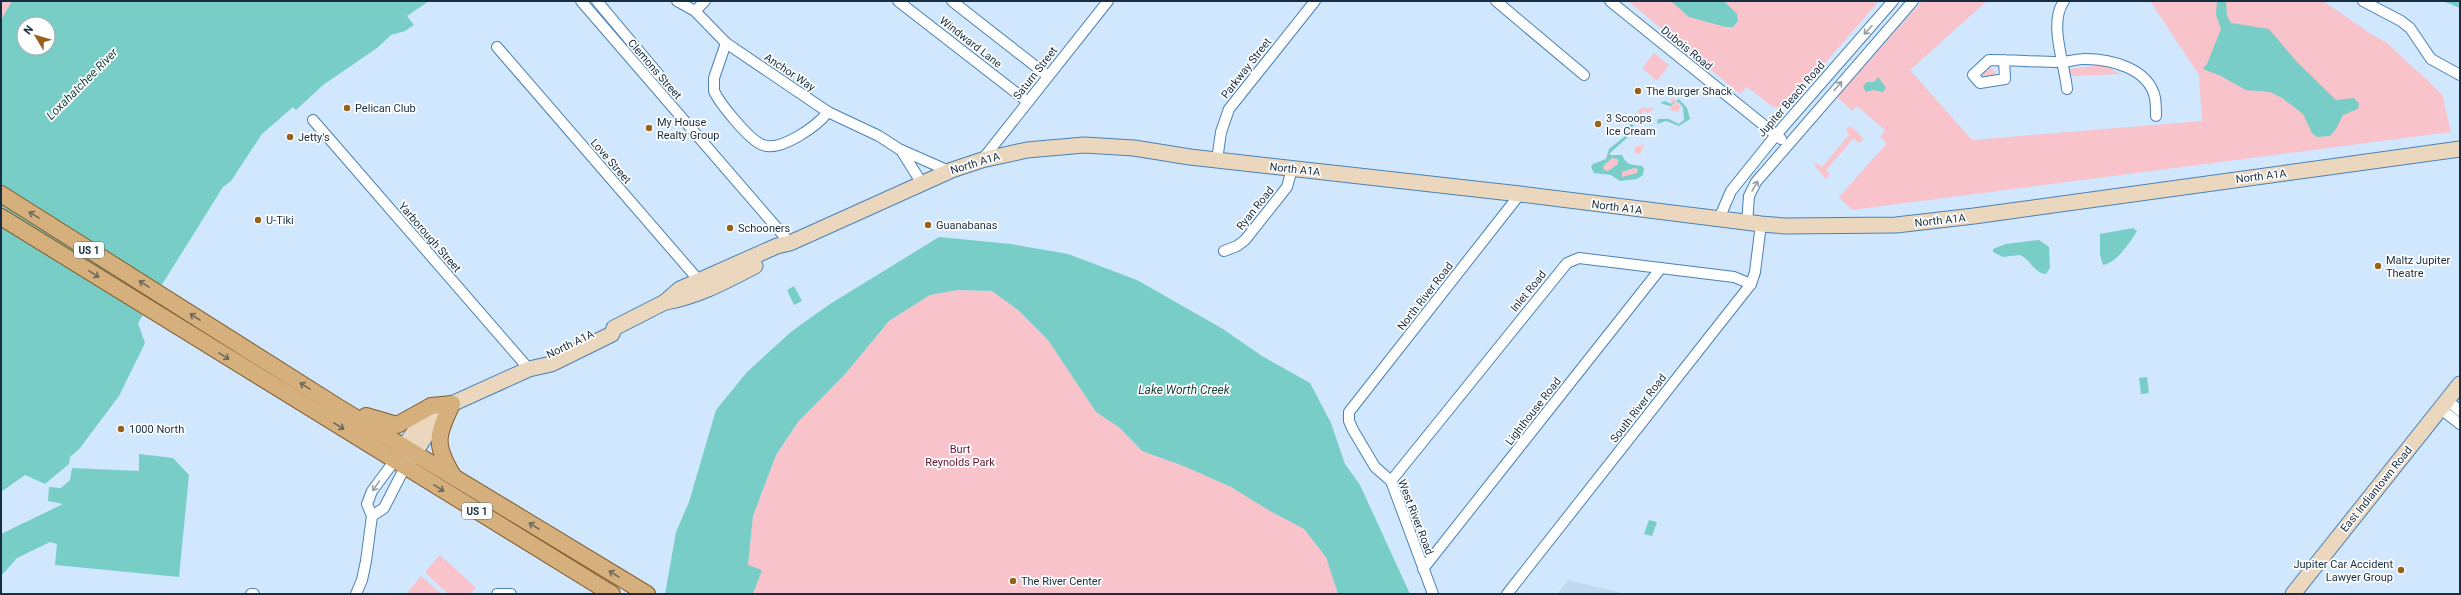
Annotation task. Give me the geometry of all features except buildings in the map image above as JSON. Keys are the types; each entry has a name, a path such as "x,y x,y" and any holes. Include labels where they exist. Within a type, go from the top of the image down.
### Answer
{"main road":[{"name":"US 1","path":"1,194 338,407 410,449 647,594"},
{"name":"US 1","path":"1,217 612,594"},
{"path":"338,407 397,425 432,406 452,404"},
{"path":"452,404 441,427 438,441 442,456 453,476"}],"street":[{"name":"Clemons Street","path":"581,1 790,243"},
{"path":"597,1 659,75"},
{"name":"Anchor Way","path":"677,1 695,11 726,43 828,112 879,136 899,148 949,171"},
{"path":"695,11 705,1"},
{"name":"Windward Lane","path":"898,1 1028,102"},
{"path":"952,1 1048,76"},
{"name":"Saturn Street","path":"982,160 1108,1"},
{"name":"Parkway Street","path":"1217,160 1221,132 1229,109 1315,1"},
{"path":"1496,1 1584,75"},
{"name":"Dubois Road","path":"1610,1 1787,144"},
{"name":"Jupiter Beach Road","path":"1718,221 1731,191 1776,135 1893,1"},
{"path":"1754,224 1749,196 1756,182 1787,144 1913,1"},
{"path":"2064,1 2058,22 2060,62 2067,89"},
{"path":"2363,1 2401,21 2410,28 2431,59 2460,75"},
{"path":"726,43 714,78 714,91 758,144 771,146 810,130 828,112"},
{"name":"Love Street","path":"496,47 703,285"},
{"path":"2004,60 2060,62 2085,59 2114,62 2134,70 2146,80 2155,96 2156,116"},
{"name":"Yarborough Street","path":"313,120 529,369"},
{"name":"North A1A","path":"400,463 410,449 452,404 529,369 551,364 575,353 612,334 614,328 666,302 680,289 703,285 790,243 949,171 982,160 1027,150 1084,145 1134,148 1292,169 1520,194 1718,221 1785,226 1896,225 1974,216 2460,149"},
{"name":"Anchor Way","path":"899,148 922,182"},
{"name":"Ryan Road","path":"1224,251 1237,246 1245,240 1287,187 1292,169"},
{"name":"North River Road","path":"1349,412 1520,194"},
{"name":"South River Road","path":"1506,594 1751,284 1755,272 1754,224"},
{"name":"Inlet Road","path":"1391,481 1566,263 1579,258 1734,277 1751,284"},
{"name":"Lighthouse Road","path":"1423,570 1661,268"},
{"name":"East Indiantown Road","path":"2292,594 2460,384"},
{"path":"2444,404 2460,411"},
{"path":"2444,404 2460,424"},
{"name":"West River Road","path":"1349,412 1351,425 1375,467 1391,481 1433,594"},
{"path":"356,594 362,580 366,561 372,516 367,504 372,491 400,463"},
{"path":"372,516 384,508 400,463"},
{"path":"497,594 511,594"}],"shaded area":[{"path":"1568,580 1626,594 1557,594"}],"green space":[{"path":"1,1 12,1 1,20"},
{"path":"1628,1 1879,1 1786,108 1773,107 1747,87 1740,94"},
{"path":"1922,1 1987,1 1910,70 1972,140 2202,121 2199,75 2150,1 2323,1 2374,36 2386,42 2442,94 2451,132 1852,210 1839,197 1887,143 1880,137 1885,130 1857,106 1852,111 1837,97"},
{"path":"1654,53 1669,65 1657,81 1642,68"},
{"path":"2103,65 2121,74 2072,76 2068,69"},
{"path":"1991,67 1997,75 1982,76 1983,74"},
{"path":"1672,97 1675,100 1674,105 1677,102 1681,107 1678,112 1670,110"},
{"path":"1643,107 1646,109 1654,108 1648,113 1643,111 1642,114 1639,115 1638,111"},
{"path":"1851,126 1863,140 1859,143 1853,139 1826,170 1830,175 1826,179 1814,165 1817,163 1822,167 1849,135 1846,129"},
{"path":"1642,144 1644,145 1640,154 1634,153 1636,146 1641,146"},
{"path":"1612,158 1618,159 1618,164 1608,171 1604,170 1603,166"},
{"path":"1634,168 1638,169 1637,173 1622,178 1622,172"},
{"name":"Burt Reynolds Park","path":"958,290 992,291 1018,310 1048,340 1096,412 1120,428 1142,451 1186,467 1231,487 1270,511 1304,529 1326,557 1338,594 753,594 762,570 748,565 753,516 776,455 798,422 846,373 889,321 930,295"},
{"path":"440,555 476,588 470,594 448,594 425,572"},
{"path":"421,576 441,594 406,594"}],"water":[{"name":"Loxahatchee River","path":"12,1 429,1 407,16 414,25 405,31 391,35 377,48 323,85 296,110 293,107 262,134 231,181 223,187 138,323 145,343 119,396 80,448 70,457 69,464 45,484 25,475 1,492 1,20"},
{"path":"1671,1 1724,1 1737,14 1738,21 1733,27 1726,27 1689,17"},
{"path":"2217,1 2226,1 2227,16 2231,23 2269,29 2296,61 2336,100 2354,98 2359,103 2358,109 2343,115 2336,129 2330,136 2317,137 2312,133 2303,114 2282,98 2270,92 2246,90 2219,75 2205,70 2203,68 2207,64 2221,29 2216,15"},
{"path":"2460,1 2460,8 2445,2"},
{"path":"1878,77 1886,88 1883,92 1873,90 1866,92 1863,86 1867,82 1874,82"},
{"path":"1679,99 1687,108 1690,119 1679,126 1666,121 1657,124 1658,119 1669,119 1679,124 1684,120 1683,107 1677,101 1670,106 1660,103 1665,101 1671,104"},
{"path":"1631,123 1634,127 1629,130 1627,138 1610,153 1610,155 1622,155 1628,163 1642,166 1644,169 1643,175 1637,179 1620,181 1611,175 1594,173 1591,167 1593,164 1606,159 1609,149 1624,137","holes":["1612,158 1618,159 1618,164 1608,171 1604,170 1603,166","1634,168 1638,169 1637,173 1622,177 1622,172"]},
{"path":"2133,228 2137,231 2123,251 2113,260 2103,265 2100,255 2100,234"},
{"name":"Lake Worth Creek","path":"939,237 1011,244 1068,254 1137,280 1223,329 1262,356 1310,383 1331,423 1345,464 1360,485 1410,594 1338,594 1326,557 1304,529 1270,511 1231,487 1186,467 1142,451 1120,428 1096,412 1048,340 1018,310 992,291 958,290 930,295 889,321 846,373 798,422 776,455 753,516 748,565 762,570 753,594 665,594 676,532 689,502 716,410 747,372 792,331 830,304"},
{"path":"2039,240 2049,247 2050,268 2046,274 2039,272 2020,255 2003,257 1993,252 1993,249 2006,244"},
{"path":"794,286 802,301 794,305 787,290"},
{"path":"2147,377 2149,393 2141,394 2139,378"},
{"path":"139,454 173,458 189,475 179,577 55,565 57,544 50,542 17,558 1,576 1,534 63,504 48,501 49,487 61,488 70,480 72,468 139,471"},
{"path":"1649,520 1657,522 1652,536 1644,534"}],"place":[{"name":"The Burger Shack","path":"1638,91"},
{"name":"Pelican Club","path":"347,108"},
{"name":"3 Scoops Ice Cream","path":"1598,124"},
{"name":"My House Realty Group","path":"649,128"},
{"name":"Jetty's","path":"290,137"},
{"name":"U-Tiki","path":"258,220"},
{"name":"Guanabanas","path":"928,225"},
{"name":"Schooners","path":"730,228"},
{"name":"Maltz Jupiter Theatre","path":"2378,266"},
{"name":"1000 North","path":"121,429"},
{"name":"Jupiter Car Accident Lawyer Group","path":"2401,570"},
{"name":"The River Center","path":"1013,581"}]}
